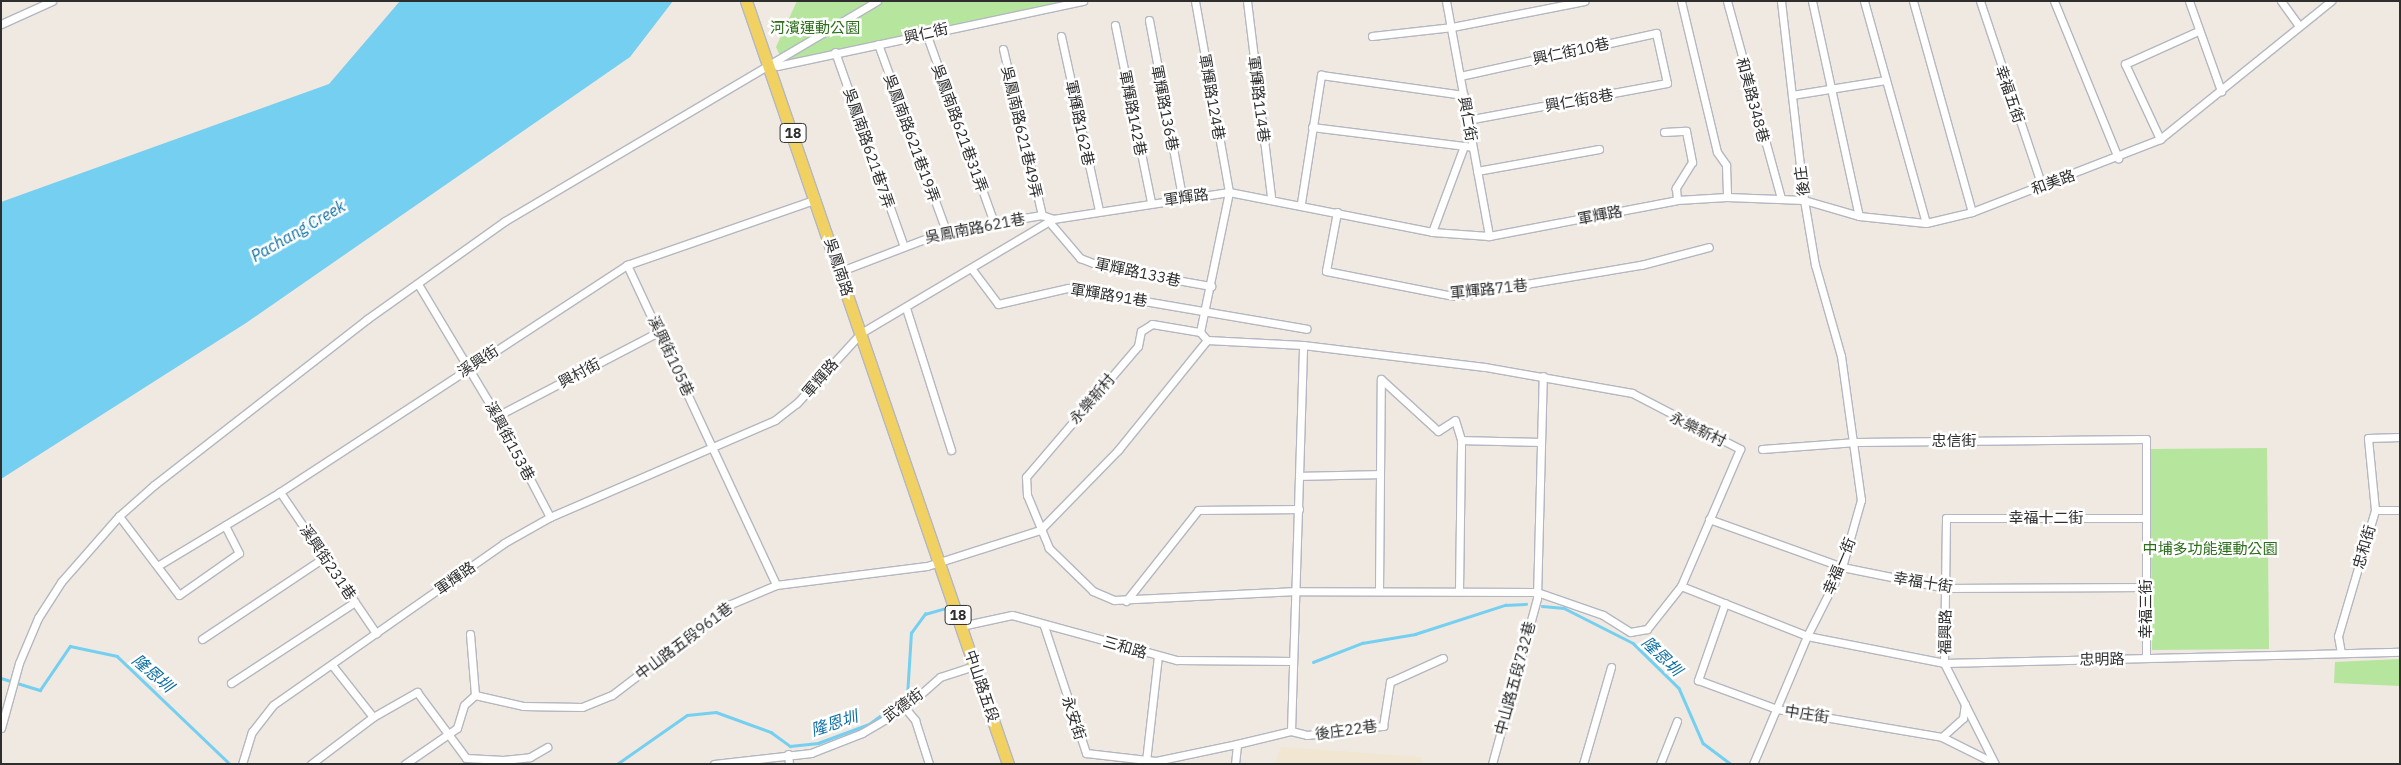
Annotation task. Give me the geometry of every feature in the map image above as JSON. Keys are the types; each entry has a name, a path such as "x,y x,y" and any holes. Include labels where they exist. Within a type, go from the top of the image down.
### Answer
{"main road":[{"name":"18","path":"746,1 770,68"},
{"name":"吳鳳南路","path":"770,68 841,271 906,467"},
{"name":"中山路五段","path":"906,467 1008,764"}],"street":[{"path":"1,24 52,1"},
{"path":"1,728 19,663 38,618 61,582 119,516 418,284 505,221 770,68 877,1"},
{"name":"興仁街","path":"770,68 836,52 1083,1"},
{"name":"軍輝路124巷","path":"1196,1 1229,192"},
{"name":"軍輝路114巷","path":"1247,1 1271,197"},
{"name":"興仁街","path":"1446,1 1489,236"},
{"path":"1372,36 1452,27 1584,1"},
{"path":"1681,1 1717,152 1726,165 1727,197"},
{"name":"和美路348巷","path":"1727,1 1781,198"},
{"name":"後庄","path":"1781,1 1804,200 1817,274 1841,356"},
{"path":"1812,1 1834,91 1860,216"},
{"path":"1864,1 1926,223"},
{"path":"1913,1 1972,212"},
{"name":"幸福五街","path":"1980,1 2042,186"},
{"path":"2054,1 2118,158"},
{"path":"2190,1 2198,31 2221,91"},
{"path":"2280,1 2299,26"},
{"name":"和美路","path":"1727,197 1804,200 1860,216 1926,223 1972,212 2118,158 2160,139 2331,1"},
{"name":"軍輝路136巷","path":"1149,20 1182,196"},
{"name":"軍輝路142巷","path":"1116,25 1152,202"},
{"path":"2160,139 2125,64 2198,31"},
{"name":"吳鳳南路621巷31弄","path":"926,33 994,223"},
{"name":"興仁街10巷","path":"1460,76 1656,33 1662,60"},
{"name":"軍輝路162巷","path":"1061,36 1099,210"},
{"name":"吳鳳南路621巷19弄","path":"878,44 946,231"},
{"name":"吳鳳南路621巷49弄","path":"1003,49 1042,215"},
{"name":"吳鳳南路621巷7弄","path":"836,52 903,244"},
{"name":"興仁街8巷","path":"1468,120 1667,83 1662,60"},
{"path":"1301,203 1321,75 1464,95"},
{"path":"1792,96 1834,91 1886,80"},
{"path":"1312,127 1472,147"},
{"path":"1664,132 1686,131 1692,162 1676,188 1678,200"},
{"path":"1432,232 1464,146"},
{"path":"1477,171 1599,149"},
{"path":"939,563 1040,530 1118,450 1207,340 1200,332 1229,192"},
{"name":"軍輝路","path":"242,764 260,718 376,632 550,517 775,420 797,404 861,333 1052,222 1099,210 1182,196 1229,192 1271,197 1432,232 1489,236 1678,200 1727,197"},
{"name":"溪興街","path":"159,565 280,492 468,367 627,265 816,199"},
{"name":"軍輝路71巷","path":"1337,212 1326,271 1453,296 1641,265 1709,247"},
{"name":"吳鳳南路621巷","path":"841,271 903,244 946,231 1042,215 1052,222"},
{"name":"軍輝路133巷","path":"1052,222 1080,258 1103,267 1211,286"},
{"name":"溪興街105巷","path":"627,265 660,331 713,448"},
{"name":"軍輝路91巷","path":"971,268 998,304 1068,288 1206,309 1307,329"},
{"name":"溪興街153巷","path":"418,284 497,416 550,517"},
{"path":"906,308 951,450"},
{"name":"永樂新村","path":"1200,332 1152,324 1141,331 1138,346 1026,477 1027,494 1040,530 1049,548 1093,591 1126,601 1297,591 1459,590 1537,592 1603,615 1630,632 1647,629 1681,586 1740,449 1632,393 1544,376 1303,345 1207,340"},
{"name":"興村街","path":"497,416 660,331"},
{"path":"1291,731 1297,591 1303,345"},
{"name":"幸福一街","path":"1754,764 1807,636 1842,567 1861,500 1856,442 1841,356"},
{"path":"1537,592 1538,442 1544,376"},
{"path":"1379,590 1381,379 1438,431 1455,420 1461,440 1459,590"},
{"name":"忠和街","path":"2341,653 2338,636 2375,510 2368,438 2400,437"},
{"name":"忠信街","path":"1762,448 1856,442 2146,439"},
{"name":"幸福三街","path":"2146,439 2146,658"},
{"path":"1461,440 1538,442"},
{"path":"713,448 776,585"},
{"path":"1299,476 1380,474"},
{"name":"溪興街231巷","path":"280,492 376,632"},
{"path":"1126,601 1198,510 1299,509"},
{"path":"2375,510 2400,510"},
{"path":"119,516 159,565 178,595 240,553 225,525"},
{"name":"幸福十二街","path":"1946,518 2145,518"},
{"name":"福興路","path":"1946,518 1944,663 1995,764"},
{"name":"幸福十街","path":"1709,519 1842,567 1946,588 2146,586"},
{"path":"202,639 325,557"},
{"name":"中山路五段961巷","path":"475,695 523,706 582,707 612,695 731,604 776,585 898,572 939,563"},
{"path":"1681,586 1807,636"},
{"name":"中山路五段732巷","path":"1492,764 1537,592"},
{"path":"231,683 355,602"},
{"name":"中庄街","path":"1724,603 1698,680 1777,709 1942,737 1995,764"},
{"name":"三和路","path":"961,626 1003,615 1158,656 1293,661"},
{"name":"永安街","path":"1044,626 1086,753 1146,761"},
{"path":"405,764 457,728 464,705 475,695 470,634"},
{"name":"忠明路","path":"1807,636 1944,663 2400,652"},
{"path":"1146,761 1158,656"},
{"name":"後庄22巷","path":"1146,761 1237,744 1291,731 1307,735 1383,726 1390,682 1443,658"},
{"path":"332,665 373,717"},
{"name":"武德街","path":"717,763 811,752 862,733 905,708 940,677 974,666"},
{"path":"1583,764 1611,667"},
{"path":"311,764 373,717 417,692 446,735 470,761 503,762 530,757 547,747"},
{"path":"1942,737 1963,718 1965,704"},
{"path":"905,708 915,720 929,764"},
{"path":"1660,764 1677,721"},
{"path":"1235,764 1237,744"},
{"path":"788,754 790,764"}],"shaded area":[{"path":"1281,747 1421,757 1422,764 1275,764"}],"green space":[{"name":"河濱運動公園","path":"797,1 1064,1 783,62 776,47"},
{"name":"中埔多功能運動公園","path":"2267,448 2269,649 2152,650 2150,449"},
{"path":"2400,659 2400,686 2334,683 2335,662"}],"water":[{"name":"Pachang Creek","path":"400,1 673,1 630,57 246,323 1,479 1,202 329,84"}],"waterway":[{"name":"隆恩圳","path":"1313,662 1362,643 1415,634 1505,605 1526,604"},
{"name":"隆恩圳","path":"1542,606 1564,608 1633,643 1679,688 1703,743 1731,764"},
{"name":"隆恩圳","path":"617,764 687,715 716,712 771,732 790,746 818,743 869,724 907,696 911,633 925,614 943,609"},
{"name":"隆恩圳","path":"1,678 40,690 70,646 117,656 230,764"}]}
